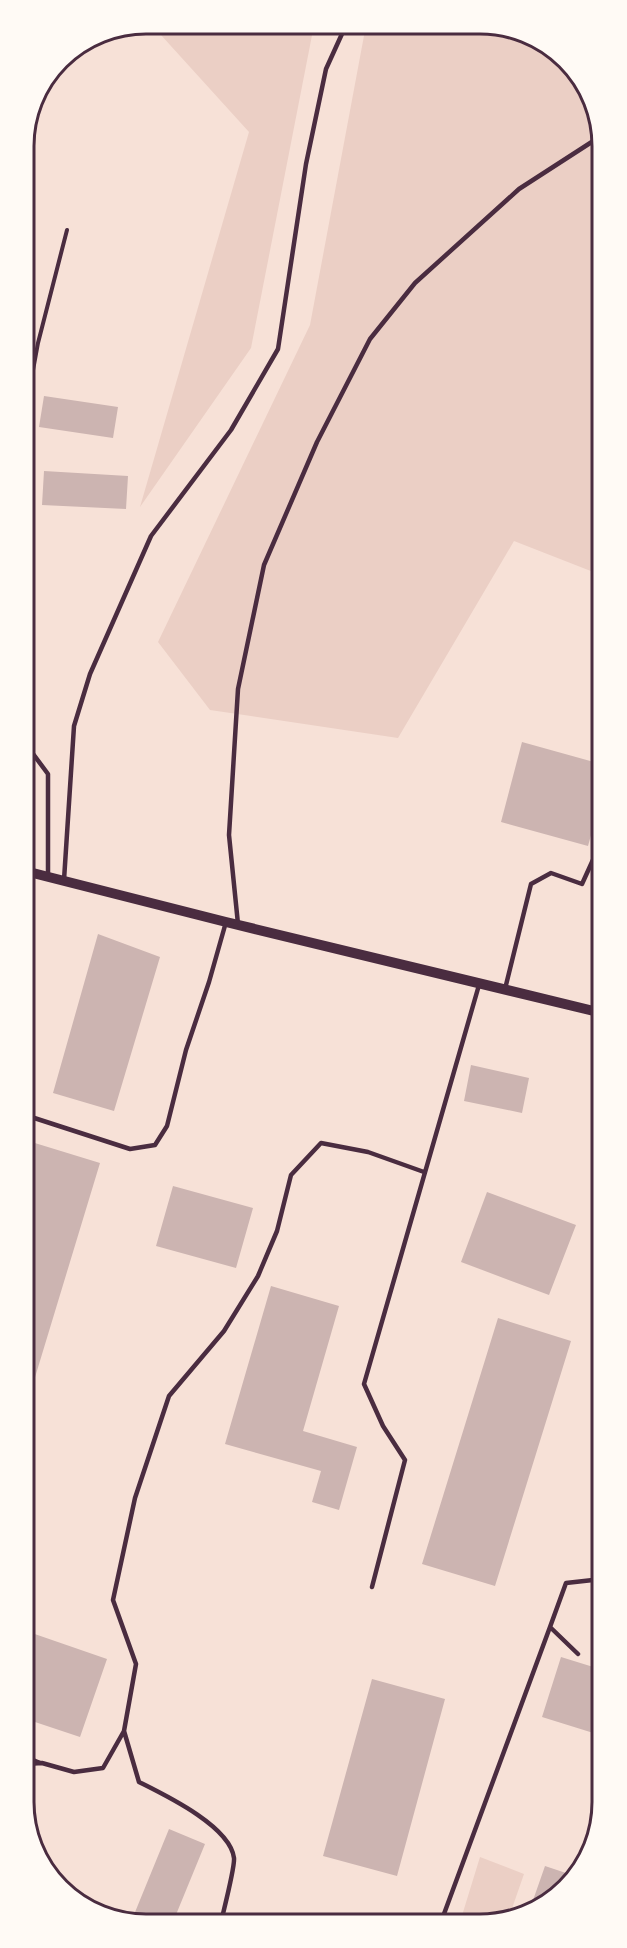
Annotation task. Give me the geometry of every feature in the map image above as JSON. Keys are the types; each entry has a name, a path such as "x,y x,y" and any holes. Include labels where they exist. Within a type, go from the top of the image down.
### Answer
{"street":[{"path":"35,874 592,1011"}],"lane":[{"path":"64,881 74,726 90,674 151,536 231,429 278,349 306,164 326,69 342,34"},
{"path":"238,924 229,835 238,689 264,565 317,442 369,339 415,283 519,189 592,142"},
{"path":"35,756 48,774 48,878"},
{"path":"505,989 531,884 551,873 582,884 592,862"},
{"path":"34,1118 130,1149 155,1145 167,1126 186,1050 226,922"},
{"path":"372,1587 405,1460 383,1426 364,1384 480,982"},
{"path":"34,1760 74,1772 103,1768 124,1731 136,1664 113,1600 135,1498 169,1396 224,1331 258,1276 277,1231 291,1175 321,1143 369,1152 424,1172"},
{"path":"444,1914 566,1583 592,1580"},
{"path":"550,1627 578,1654"},
{"path":"124,1731 139,1782 182,1803 223,1835 234,1858 223,1914"},
{"path":"34,1763 42,1763"}],"path":[{"path":"35,360 67,230"}],"shaded area":[{"path":"160,34 312,34 251,348 140,507 249,132"},
{"path":"364,34 495,35 517,40 537,49 560,67 574,84 587,110 592,139 592,571 514,541 398,738 210,710 158,642 310,325"},
{"path":"480,1857 524,1874 512,1909 462,1914"}],"building":[{"path":"44,396 118,407 113,438 39,427"},
{"path":"44,471 128,476 126,509 42,505"},
{"path":"522,742 592,761 592,831 588,846 501,822"},
{"path":"98,934 160,957 114,1111 53,1093"},
{"path":"471,1065 529,1078 522,1113 464,1101"},
{"path":"34,1143 100,1163 34,1380"},
{"path":"173,1186 253,1208 236,1268 156,1246"},
{"path":"487,1192 576,1225 549,1295 461,1262"},
{"path":"271,1286 339,1306 303,1431 357,1447 339,1510 312,1502 321,1471 225,1444"},
{"path":"498,1318 571,1341 495,1586 422,1564"},
{"path":"34,1634 107,1659 80,1737 34,1722"},
{"path":"561,1657 592,1667 592,1733 542,1717"},
{"path":"372,1679 445,1699 397,1876 323,1856"},
{"path":"169,1829 205,1844 176,1914 135,1912"},
{"path":"545,1866 566,1873 560,1881 533,1901"}]}
